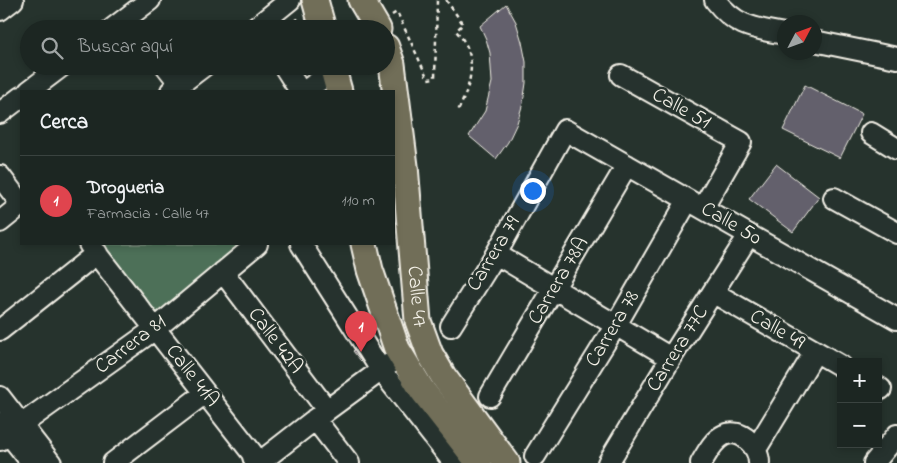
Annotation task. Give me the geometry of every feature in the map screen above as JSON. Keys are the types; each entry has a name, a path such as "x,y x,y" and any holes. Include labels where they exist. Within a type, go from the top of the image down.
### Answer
{"main road":[{"path":"304,0 309,20"},
{"path":"315,0 320,20"},
{"path":"349,0 367,20"},
{"path":"361,0 370,20"},
{"path":"381,75 384,90"},
{"name":"Calle 47","path":"393,75 404,160 418,321 430,354 443,376 507,463"},
{"name":"Calle 47","path":"364,245 370,270 397,349 422,390 478,463"}],"street":[{"path":"0,10 13,0"},
{"path":"130,20 150,0"},
{"path":"266,20 290,0"},
{"path":"714,0 724,12 743,26 777,33"},
{"path":"822,43 897,58"},
{"path":"30,90 50,75"},
{"path":"170,75 176,88 193,75"},
{"path":"290,75 299,90"},
{"name":"Calle 51","path":"621,75 740,142"},
{"path":"0,113 20,98"},
{"name":"Calle 50","path":"565,130 897,319"},
{"name":"Carrera 79","path":"451,326 496,254 565,130"},
{"path":"871,133 897,149"},
{"name":"Carrera 78","path":"535,456 616,325 696,204 740,142"},
{"name":"Carrera 78A","path":"490,396 628,165"},
{"path":"0,176 20,204"},
{"path":"834,198 897,233"},
{"path":"0,222 20,206"},
{"name":"Carrera 77C","path":"608,463 671,358 714,293 749,235"},
{"name":"Carrera 81","path":"8,431 155,329 256,245"},
{"path":"302,245 381,370 454,463"},
{"path":"0,330 93,248"},
{"name":"Calle 41A","path":"93,248 252,453 255,463"},
{"path":"496,254 671,358"},
{"name":"Calle 42A","path":"223,272 321,414 349,463"},
{"name":"Calle 49","path":"714,293 837,364"},
{"path":"758,456 815,352"},
{"path":"259,463 321,414 401,356"},
{"path":"113,463 205,392"},
{"path":"0,397 8,431 32,463"},
{"path":"8,431 51,463"},
{"path":"706,455 717,440 730,434 745,438 752,443 758,456"},
{"path":"874,463 897,435"}],"path":[{"path":"384,20 396,12 428,79 435,78 437,0"},
{"path":"446,0 462,24 456,31 464,39 469,50 470,60 469,84 457,113"}],"green space":[{"path":"97,245 245,245 155,317"}],"building":[{"path":"506,4 516,22 522,42 526,62 526,83 517,123 508,142 496,159 469,136 485,111 492,82 490,53 480,26"},
{"path":"805,85 862,114 840,158 783,130"},
{"path":"776,164 819,197 793,232 749,199"},
{"path":"361,345 369,354 361,361 353,351"}],"place":[{"name":"Drogueria","path":"361,352"}]}
